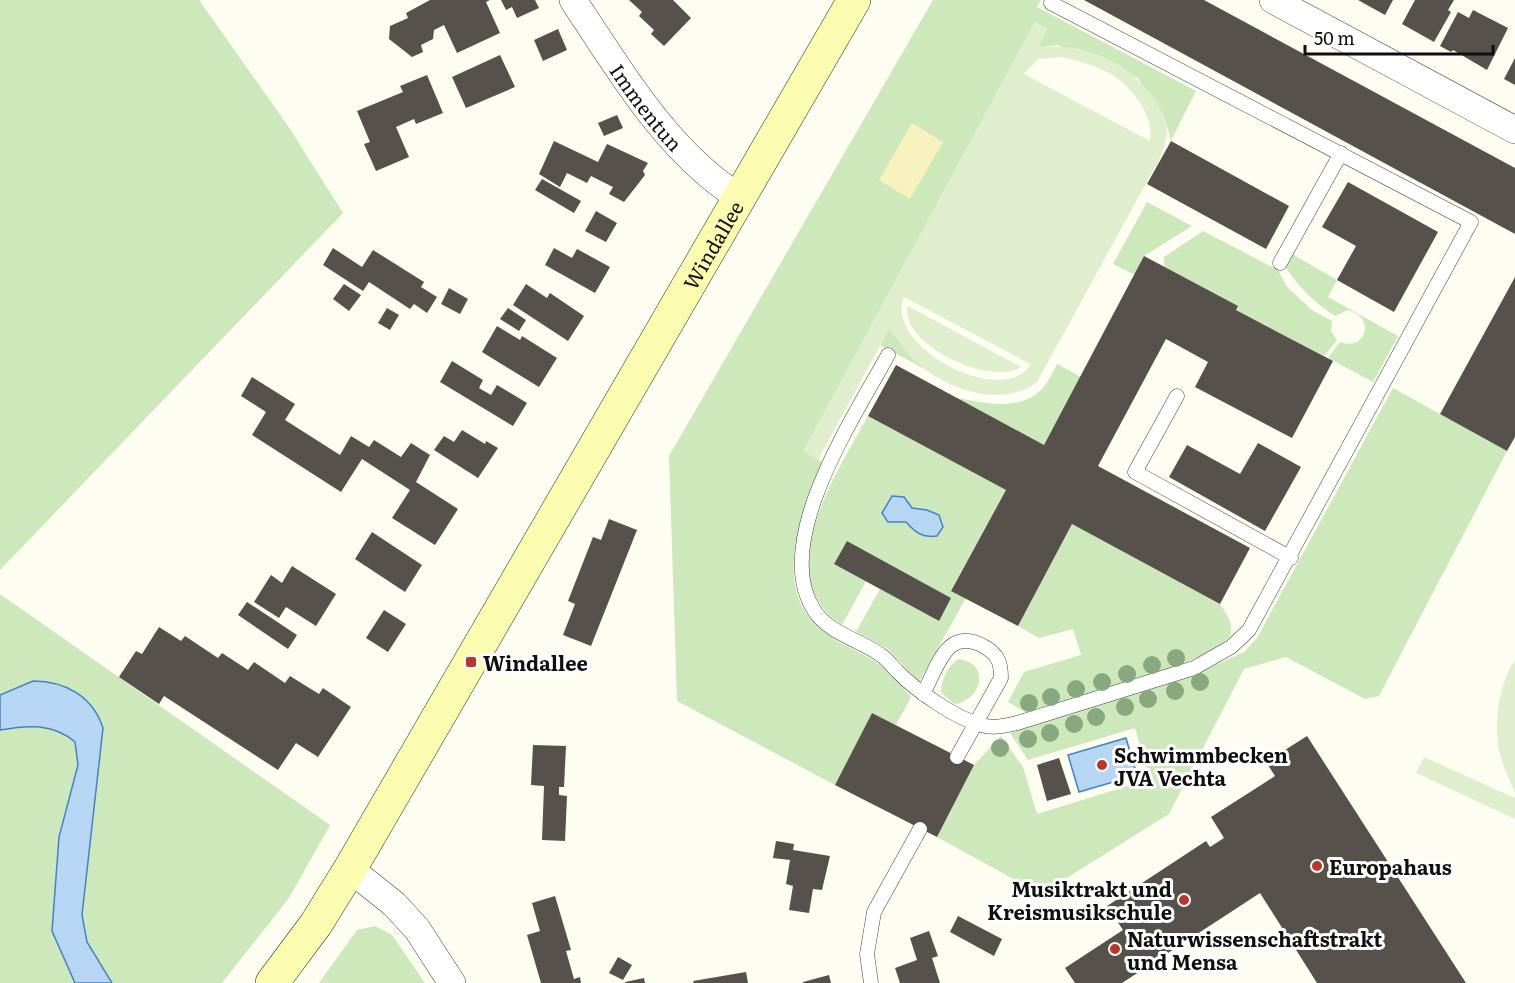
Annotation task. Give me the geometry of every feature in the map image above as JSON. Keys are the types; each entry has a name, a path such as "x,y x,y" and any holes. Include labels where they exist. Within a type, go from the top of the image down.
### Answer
{"main road":[{"name":"Windallee","path":"272,983 316,924 350,869 854,0"}],"street":[{"name":"Immentun","path":"573,0 657,120 713,181 740,198"},
{"path":"1273,0 1515,130"},
{"path":"350,869 394,904 417,929 452,983"}],"lane":[{"path":"888,355 830,462 804,529 801,557 806,595 814,612 828,625 883,656 922,694 976,723 1000,727 1194,668 1213,660 1249,630 1291,558 1471,222 1051,3"},
{"path":"1280,263 1341,153"},
{"path":"1177,396 1135,472 1291,558"},
{"path":"922,694 948,648 959,639 972,639 994,652 1001,663 1001,678 957,757"},
{"path":"871,983 867,954 874,912 920,829"}],"green space":[{"path":"0,0 199,0 288,126 343,213 0,570"},
{"path":"933,0 1041,0 1037,7 1196,91 1171,141 1167,126 1138,78 1057,45 1038,48 1047,29 1035,22 804,451 823,462 799,529 794,575 798,597 809,617 827,634 883,667 911,697 896,725 872,713 835,785 677,701 669,456"},
{"path":"1035,22 1047,29 1038,48 1070,48 1085,51 1114,62 1139,81 1163,113 1167,134 1163,150 1037,382 1023,390 1007,394 991,395 958,387 928,372 916,362 889,329 818,460 803,451","holes":["1060,57 1097,67 1125,85 1140,102 1145,112 1151,131 1150,141 1024,74 1038,59","904,297 1030,364 1030,365 1016,377 996,380 973,376 949,366 928,352 911,335 902,316"]},
{"path":"1147,202 1192,226 1144,256 1135,275 1113,264"},
{"path":"1203,231 1278,270 1287,287 1312,310 1332,321 1331,331 1337,340 1324,356 1236,310 1237,306 1164,267 1164,257"},
{"path":"1292,254 1337,280 1328,297 1398,336 1373,382 1328,358 1340,342 1349,344 1361,338 1365,326 1357,314 1348,310 1335,316 1307,294 1285,266"},
{"path":"908,306 1021,367 1007,372 989,371 949,358 931,347 917,334 909,320"},
{"path":"889,328 915,361 932,373 880,345"},
{"path":"1057,364 1081,377 1044,445 954,397 1000,404 1023,401 1042,389"},
{"path":"1393,388 1507,451 1379,696 1365,699 1286,657 1244,669 1169,814 1041,894 937,837 974,765 1001,736 1023,767 1037,814 1150,779 1135,728 1028,760 1010,733 1193,675 1244,652 1257,638"},
{"path":"868,416 1006,490 951,590 966,598 919,682 888,649 856,632 880,589 938,621 951,598 847,541 834,564 866,581 842,625 820,604 810,579 809,552 815,523 826,494"},
{"path":"1072,524 1220,604 1229,620 1231,633 1216,648 1166,670 1025,712 1008,702 1024,672 1081,655 1073,629 1039,638 1018,626"},
{"path":"0,594 330,825 289,898 222,983 0,983"},
{"path":"958,659 976,667 979,682 971,697 954,704 941,692 941,687 946,673"},
{"path":"1515,660 1515,793 1498,746 1497,721 1504,682"},
{"path":"1424,757 1515,798 1515,819 1416,773"},
{"path":"375,926 392,935 425,983 319,983 357,930"}],"sand":[{"path":"912,123 943,142 910,199 879,180"}],"water":[{"path":"892,496 904,497 912,508 927,510 939,515 943,527 937,536 920,534 906,522 888,522 882,513"},
{"path":"33,681 56,684 77,693 92,708 103,728 82,915 87,942 112,983 75,983 52,931 59,837 78,765 75,742 58,731 40,727 0,730 0,695"},
{"name":"Schwimmbecken JVA Vechta","path":"1126,738 1137,775 1079,792 1068,755"}],"building":[{"path":"430,0 490,0 486,2 500,33 457,53 444,25 434,30 433,39 421,45 423,52 412,57 389,39 390,26 408,18 406,13"},
{"path":"501,0 535,0 539,8 517,18 512,7 506,10"},
{"path":"629,0 673,0 691,18 664,46 651,34 654,30 639,16 642,12"},
{"path":"1084,0 1204,0 1515,168 1515,234"},
{"path":"1358,0 1393,0 1385,15"},
{"path":"1415,0 1454,0 1448,10 1451,12 1434,42 1402,24"},
{"path":"1473,10 1508,28 1487,70 1453,50 1451,52 1440,46 1458,12 1469,18"},
{"path":"558,29 567,50 543,61 534,40"},
{"path":"500,55 515,87 466,108 452,77"},
{"path":"1515,58 1515,85 1504,79"},
{"path":"427,75 443,113 416,124 414,119 396,127 409,157 376,171 364,144 370,142 357,111 403,92 400,86"},
{"path":"617,115 623,128 604,136 598,123"},
{"path":"554,141 598,162 607,144 648,163 643,171 645,175 624,202 609,194 613,187 591,176 587,183 567,173 560,187 539,174"},
{"path":"1171,141 1289,206 1266,249 1147,184"},
{"path":"542,179 581,201 574,213 535,190"},
{"path":"1348,182 1438,232 1394,312 1337,280 1356,246 1322,227"},
{"path":"596,211 617,223 606,242 585,231"},
{"path":"333,248 362,267 373,250 424,282 421,287 437,297 427,313 414,304 410,309 369,282 363,291 323,265"},
{"path":"554,248 572,258 577,249 610,267 595,293 545,265"},
{"path":"1144,256 1238,306 1236,310 1333,361 1292,438 1195,387 1208,362 1166,339 1098,466 1250,548 1220,604 1072,524 1018,626 951,591 1006,490 868,416 896,365 1044,445"},
{"path":"1515,277 1515,437 1507,451 1440,414"},
{"path":"344,284 361,295 349,311 333,299"},
{"path":"526,284 547,298 550,293 584,316 568,341 513,305"},
{"path":"449,288 468,299 460,314 441,304"},
{"path":"387,308 399,315 390,330 378,323"},
{"path":"508,308 526,320 519,331 500,319"},
{"path":"497,326 520,340 522,336 557,358 539,387 482,352"},
{"path":"452,361 483,380 479,388 491,395 497,385 527,403 513,426 440,382"},
{"path":"252,377 295,404 285,420 340,455 351,436 369,447 374,440 401,457 411,443 430,455 416,482 458,509 435,545 392,518 410,490 362,459 341,492 252,435 266,412 241,396"},
{"path":"462,430 485,444 486,441 498,448 478,478 434,450 444,436 454,442"},
{"path":"1258,443 1301,467 1265,531 1169,477 1187,445 1240,474"},
{"path":"609,519 637,530 591,646 563,635 575,604 568,601 593,537 601,540"},
{"path":"372,532 422,565 405,592 355,559"},
{"path":"847,541 951,598 939,621 834,564"},
{"path":"292,566 336,594 316,626 286,607 279,618 254,602 271,575 282,583"},
{"path":"247,602 297,635 288,649 238,615"},
{"path":"384,610 406,624 388,652 366,638"},
{"path":"159,627 181,641 185,636 218,658 222,653 248,670 254,662 285,683 290,676 319,694 323,688 351,707 318,757 296,743 278,770 164,696 159,704 119,677 136,651 142,654"},
{"path":"872,713 974,765 937,837 835,785"},
{"name":"Europahaus","path":"1307,736 1466,983 1317,983 1260,893 1122,983 1075,983 1065,968 1123,930 1107,906 1206,841 1210,847 1224,838 1211,817 1275,776 1266,762"},
{"path":"533,745 566,746 564,787 559,787 559,795 567,796 565,841 542,840 544,786 531,785"},
{"path":"1059,758 1071,794 1047,801 1037,765"},
{"path":"776,841 794,844 793,850 830,856 822,890 813,889 809,913 789,910 793,886 786,884 790,860 773,858"},
{"path":"555,896 571,950 566,951 574,979 580,977 581,983 541,983 527,935 540,931 532,903"},
{"path":"958,916 1002,939 994,956 950,932"},
{"path":"929,931 938,956 932,958 940,983 900,983 895,968 917,960 910,938"},
{"path":"618,957 632,965 623,980 609,973"},
{"path":"746,972 748,983 694,983 693,981"},
{"path":"829,975 831,983 803,983 803,982"},
{"path":"644,978 645,983 625,983 625,982"}],"place":[{"name":"Windallee","path":"471,662"},
{"name":"Schwimmbecken JVA Vechta","path":"1102,765"},
{"name":"Europahaus","path":"1317,866"},
{"name":"Musiktrakt und Kreismusikschule","path":"1184,900"},
{"name":"Naturwissenschaftstrakt und Mensa","path":"1115,949"}]}
